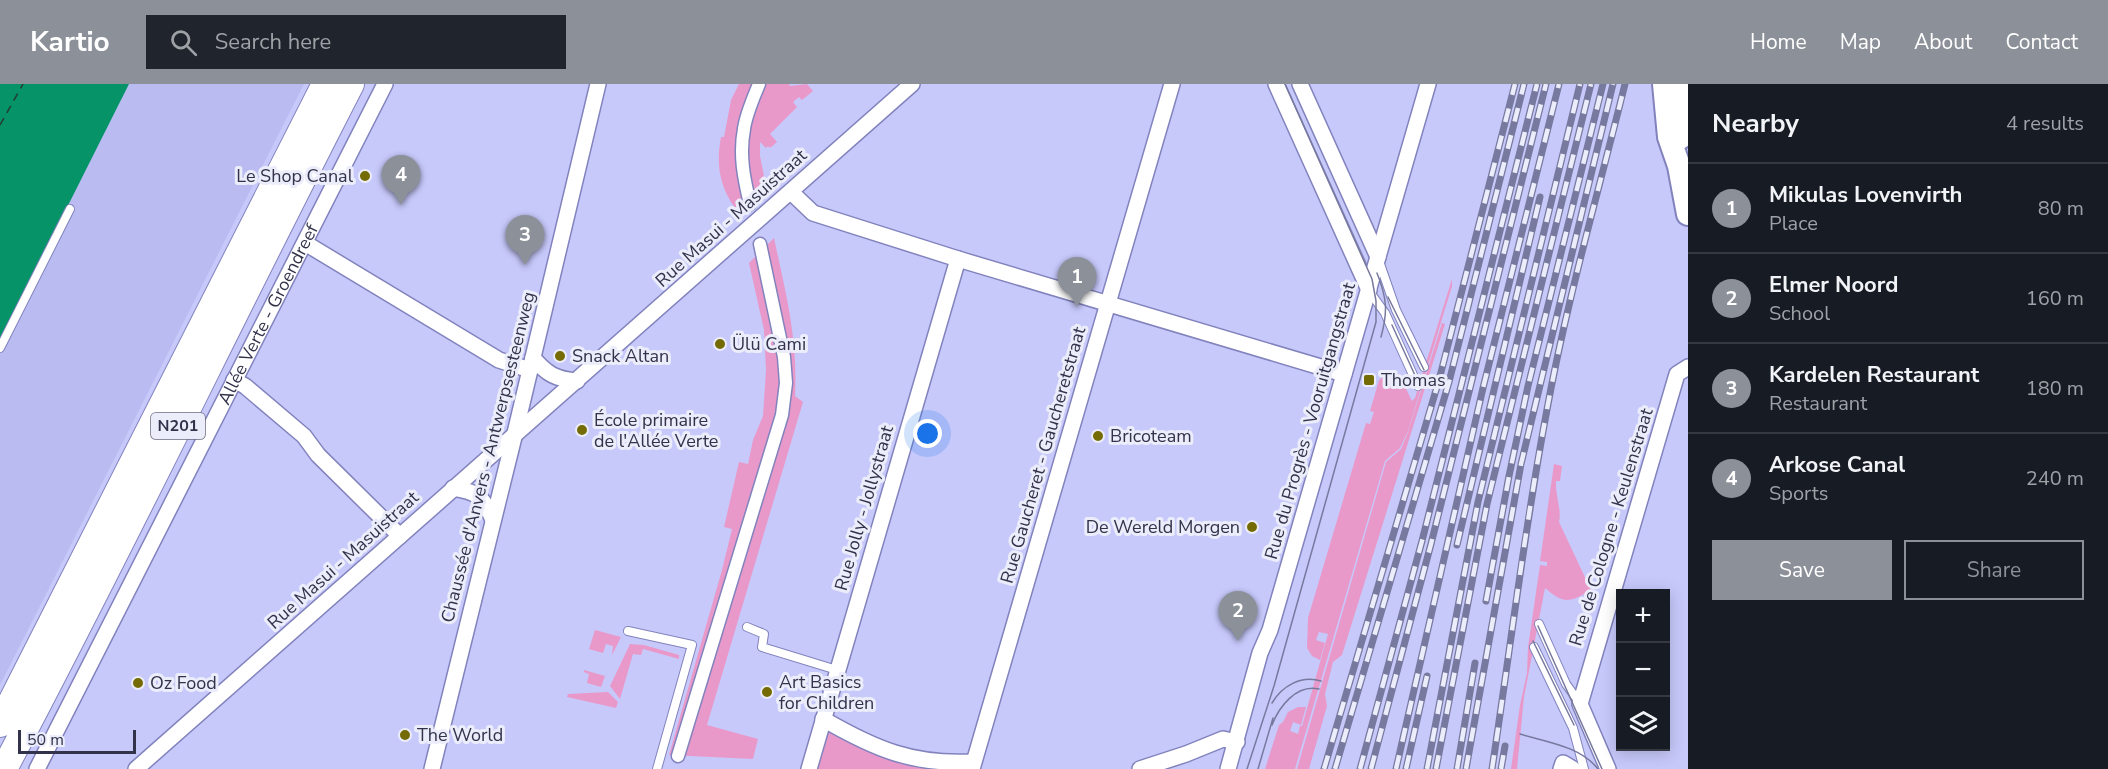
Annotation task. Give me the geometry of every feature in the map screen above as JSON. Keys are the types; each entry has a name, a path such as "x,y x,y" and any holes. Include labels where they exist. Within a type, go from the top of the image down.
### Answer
{"main road":[{"name":"N201","path":"0,724 325,84"},
{"name":"Allée Verte - Groendreef","path":"4,769 56,672 258,263 351,84"},
{"path":"1664,84 1669,137 1677,160 1688,214"},
{"path":"1677,160 1683,84"}],"street":[{"name":"Allée Verte - Groendreef","path":"38,769 384,84"},
{"name":"Chaussée d'Anvers - Antwerpsesteenweg","path":"432,769 598,84"},
{"path":"750,204 742,166 742,152 744,129 759,84"},
{"name":"Rue Masui - Masuistraat","path":"136,769 912,84"},
{"name":"Rue Gaucheret - Gaucheretstraat","path":"973,766 1172,84"},
{"path":"1276,84 1369,290"},
{"path":"1300,84 1378,256"},
{"name":"Rue du Progrès - Vooruitgangstraat","path":"1228,769 1428,84"},
{"path":"791,192 813,213 958,259 1344,374"},
{"path":"305,243 499,360 531,364 560,379 576,381"},
{"path":"678,756 782,415 786,383 784,357 760,244"},
{"name":"Rue Jolly - Jollystraat","path":"809,769 958,259"},
{"name":"Rue de Cologne - Keulenstraat","path":"1580,704 1677,374 1688,367"},
{"path":"234,380 245,386 304,436 318,455 400,536"},
{"path":"453,488 477,494 485,502 493,520"},
{"path":"1580,704 1608,769"},
{"path":"823,719 862,741 919,760 973,766"},
{"path":"1140,769 1222,739 1237,742"}],"lane":[{"path":"0,348 70,209"},
{"path":"1378,256 1392,299 1424,367"},
{"path":"1369,290 1385,313 1418,386"},
{"path":"1539,624 1566,684 1580,704"},
{"path":"747,627 764,634 762,647 837,670"},
{"path":"628,631 692,645 657,769"},
{"path":"1534,647 1573,728 1584,769"}],"shaded area":[{"path":"0,84 129,84 0,341"},
{"path":"129,84 304,84 0,685 0,341"},
{"path":"739,84 789,84 790,86 807,84 813,91 802,100 799,97 793,102 797,107 770,134 777,142 770,148 768,146 766,148 760,142 765,181 735,208 722,183 719,156 721,137 724,137 731,100"},
{"path":"774,238 793,336 795,396 803,402 707,725 758,739 753,759 669,755 732,529 724,527 739,462 748,464 753,440 763,416 766,370 764,330 749,263"},
{"path":"1452,279 1452,286 1408,431 1400,448 1385,461 1295,769 1265,769 1279,725 1288,712 1298,707 1306,707 1301,725 1293,722 1290,731 1298,734 1302,726 1328,634 1319,632 1316,640 1325,643 1320,660 1312,656 1307,648 1308,618 1366,423 1370,424 1374,412 1370,411 1379,380 1390,372 1399,374 1412,401 1415,398"},
{"path":"1442,323 1445,324 1342,655 1333,662 1325,694 1327,706 1309,769 1297,769 1386,462 1401,449 1408,432"},
{"path":"1554,464 1562,466 1560,481 1556,481 1559,522 1591,590 1567,600 1557,597 1545,588 1524,697 1517,769 1511,769 1527,673 1528,647 1540,565 1547,566 1547,562 1540,561"},
{"path":"595,630 621,637 612,655 613,646 606,644 603,653 589,649"},
{"path":"630,644 644,645 679,655 679,659 643,649 641,655 633,654 620,699 610,686"},
{"path":"584,670 605,676 601,687 587,683 589,674"},
{"path":"608,692 618,702 616,708 567,697 568,694"},
{"path":"824,730 888,756 945,769 811,769"}],"ferry route":[{"path":"0,125 23,84"}],"tram line":[{"path":"1247,769 1274,686 1376,322 1376,301 1372,279 1285,84"},
{"path":"1377,273 1385,305 1385,320 1381,337"},
{"path":"1388,297 1424,370"},
{"path":"1392,325 1419,384"},
{"path":"1538,626 1602,769"},
{"path":"1533,641 1574,725"},
{"path":"1272,703 1293,683 1306,680 1321,681"},
{"path":"1272,725 1284,704 1296,693 1311,688 1319,689"},
{"path":"1258,769 1273,718"},
{"path":"1520,734 1572,750 1591,761 1598,769"}],"railway":[{"path":"1324,769 1439,380 1515,84"},
{"path":"1335,769 1449,382 1524,84"},
{"path":"1360,769 1422,541 1537,84"},
{"path":"1371,769 1431,544 1546,84"},
{"path":"1396,769 1483,388 1559,84"},
{"path":"1427,769 1478,502 1580,84"},
{"path":"1436,769 1487,504 1591,84"},
{"path":"1486,601 1528,386 1603,84"},
{"path":"1466,769 1521,464 1613,84"},
{"path":"1492,769 1531,503 1554,373 1625,84"},
{"path":"1457,545 1540,197"},
{"path":"1457,769 1475,663"},
{"path":"1406,769 1427,676"},
{"path":"1501,769 1505,746"}],"place":[{"name":"Le Shop Canal","path":"365,176"},
{"name":"Arkose Canal","path":"401,205"},
{"name":"Kardelen Restaurant","path":"525,265"},
{"name":"Mikulas Lovenvirth","path":"1077,307"},
{"name":"Ülü Cami","path":"720,344"},
{"name":"Snack Altan","path":"560,356"},
{"name":"Thomas","path":"1369,380"},
{"name":"École primaire de l'Allée Verte","path":"582,430"},
{"name":"Bricoteam","path":"1098,436"},
{"name":"De Wereld Morgen","path":"1252,527"},
{"name":"Elmer Noord","path":"1238,641"},
{"name":"Oz Food","path":"138,683"},
{"name":"Art Basics for Children","path":"767,692"},
{"name":"The World","path":"405,735"}]}
